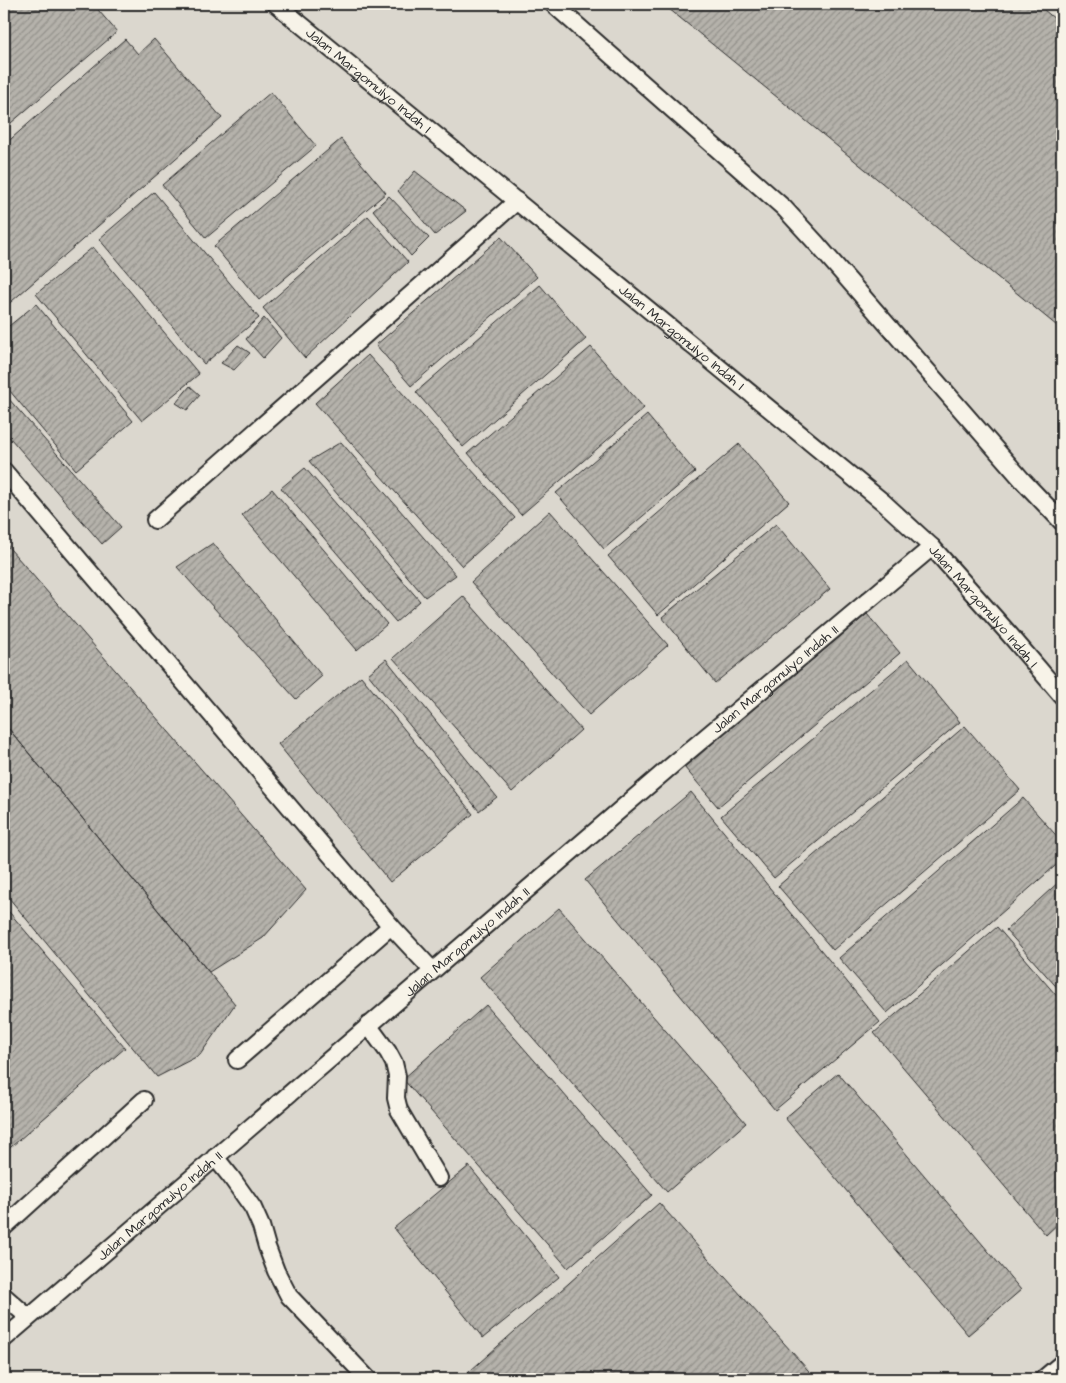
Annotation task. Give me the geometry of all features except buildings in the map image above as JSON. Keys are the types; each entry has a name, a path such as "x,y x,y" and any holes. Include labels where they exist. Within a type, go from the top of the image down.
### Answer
{"lane":[{"name":"Jalan Margomulyo Indah I","path":"276,4 883,502 932,547 1062,696"},
{"path":"552,4 784,208 824,251 1024,482 1062,522"},
{"path":"155,520 517,201"},
{"path":"4,471 391,926 432,970"},
{"name":"Jalan Margomulyo Indah II","path":"4,1339 432,970 932,547"},
{"path":"237,1060 391,926"},
{"path":"368,1025 394,1063 397,1076 396,1098 399,1110 439,1178"},
{"path":"4,1227 144,1100"},
{"path":"215,1157 253,1208 276,1271 289,1296 368,1379"},
{"path":"4,1296 28,1317"},
{"path":"1043,1379 1062,1363"}],"shaded area":[{"path":"4,4 1062,4 1062,1379 4,1379"}]}
